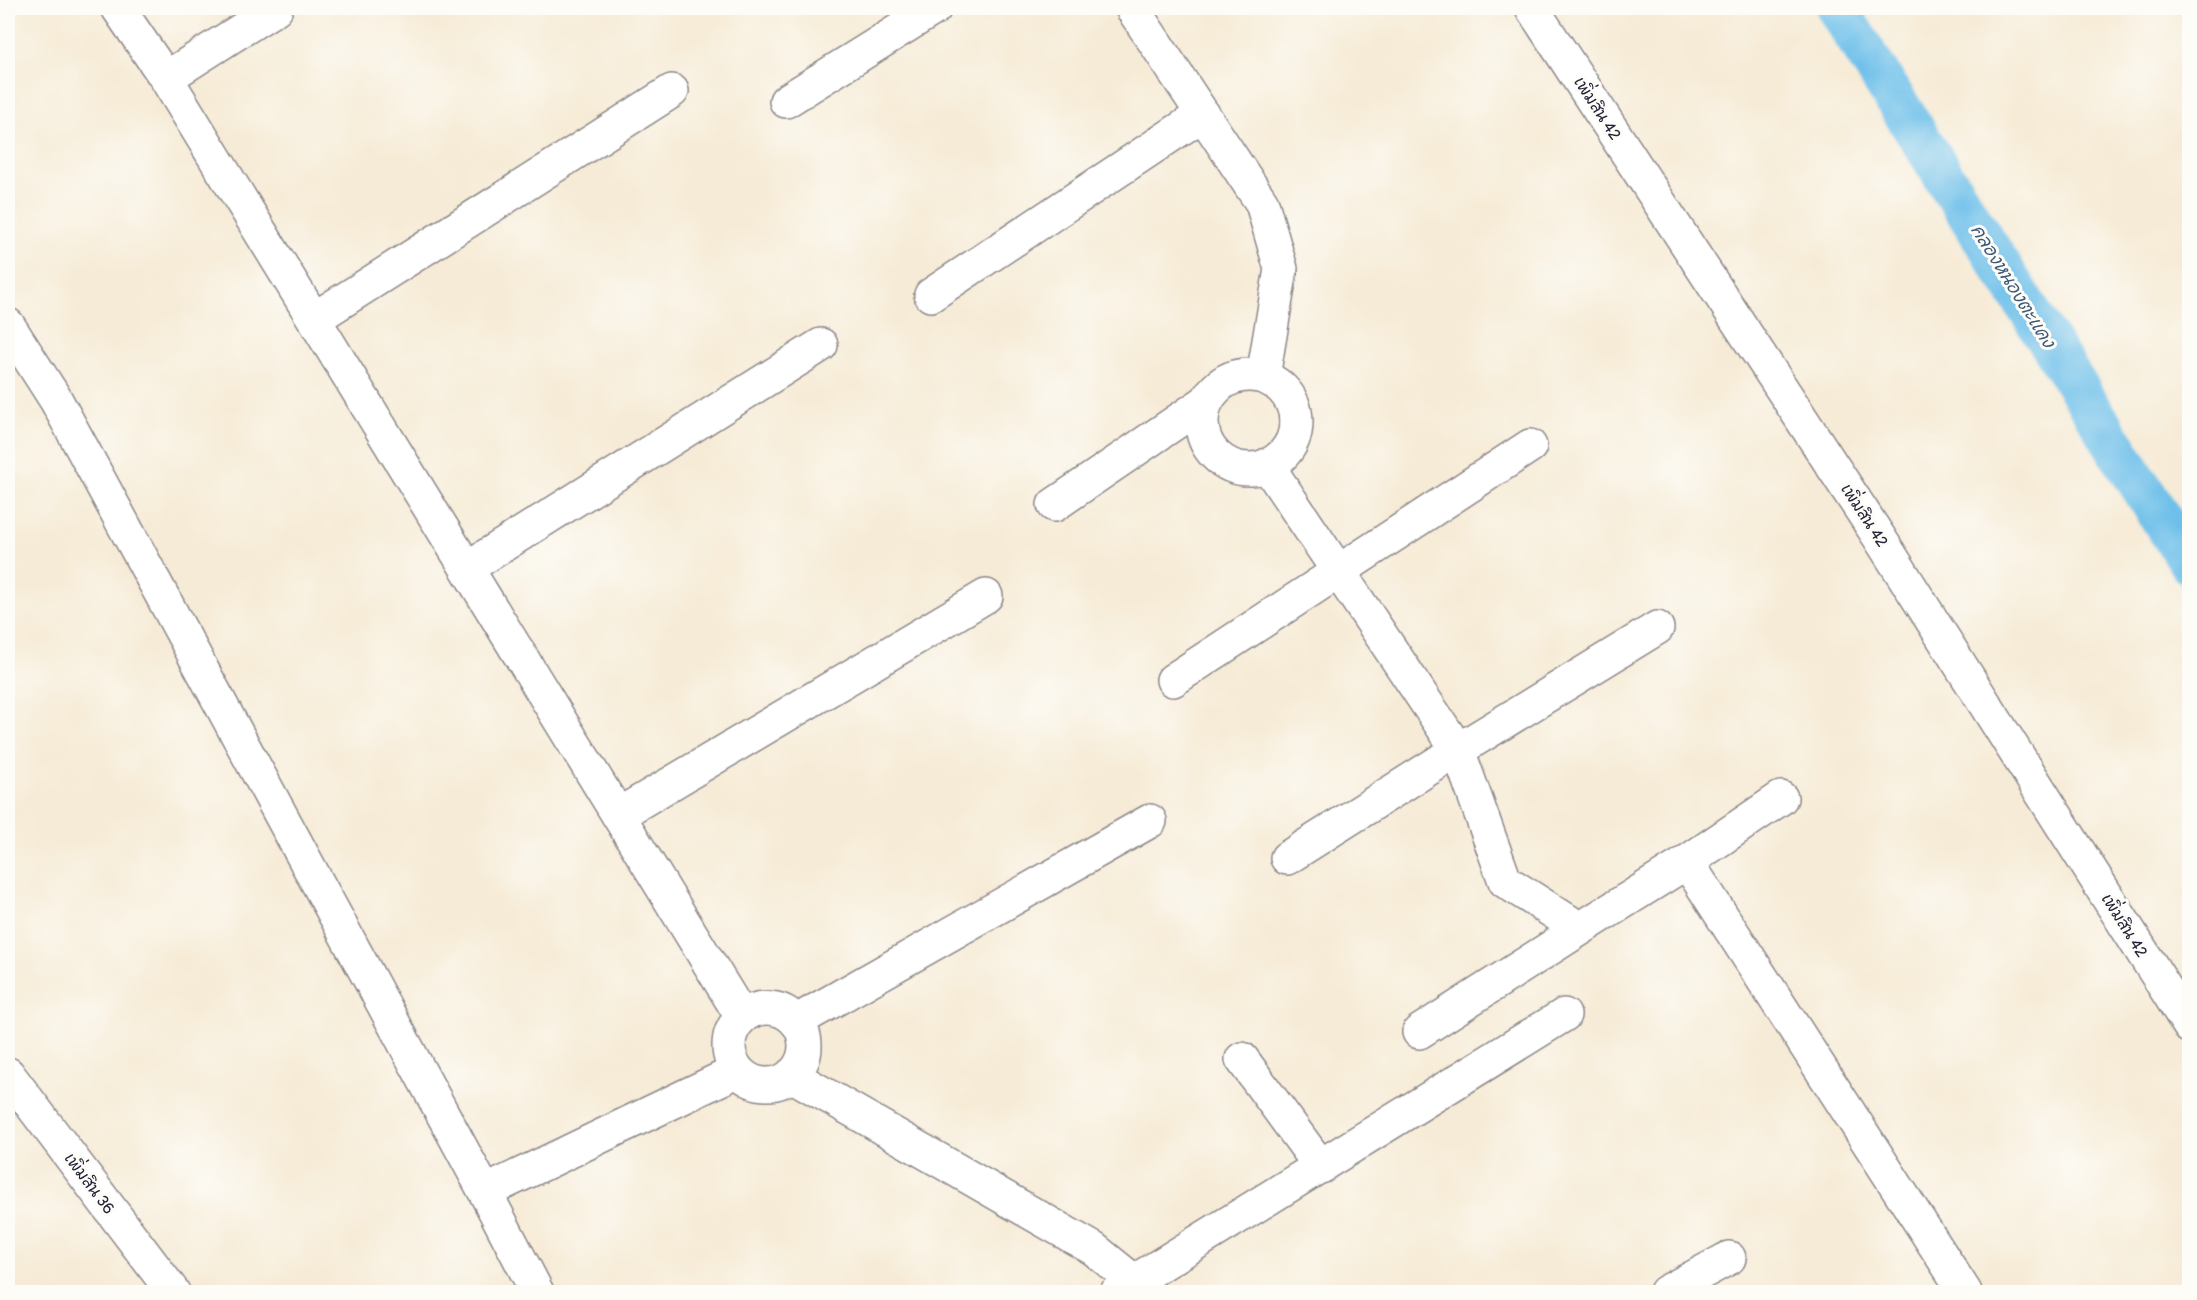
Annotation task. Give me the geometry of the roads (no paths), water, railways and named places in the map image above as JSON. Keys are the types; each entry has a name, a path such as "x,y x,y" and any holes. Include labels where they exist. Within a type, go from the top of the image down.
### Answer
{"street":[{"path":"117,8 166,78 742,1017"},
{"path":"166,78 276,8"},
{"path":"786,101 935,8"},
{"path":"1132,8 1262,203 1281,269 1263,377"},
{"name":"เพิ่มสิน 42","path":"1532,8 1880,537 2190,1027"},
{"path":"314,319 672,91"},
{"path":"931,295 1203,114"},
{"path":"8,325 56,400 485,1192 537,1293"},
{"path":"467,568 821,345"},
{"path":"1054,505 1207,401 1217,388 1230,379 1247,375 1263,377 1277,385 1288,396 1295,411 1296,427 1291,443 1281,456 1268,465 1251,470 1235,467 1220,460 1209,448 1203,433 1202,417 1207,401"},
{"path":"1173,680 1530,446"},
{"path":"1268,465 1458,750 1505,880 1581,929"},
{"path":"618,815 986,596"},
{"path":"1287,858 1657,628"},
{"path":"1419,1032 1687,862 1781,798"},
{"path":"797,1021 1150,821"},
{"path":"1687,862 1965,1293"},
{"path":"771,1008 785,1012 797,1021 804,1035 805,1050 801,1064 791,1076 779,1083 764,1085 749,1081 737,1071 730,1058 729,1043 733,1029 742,1017 756,1010 771,1008"},
{"path":"791,1076 1094,1249 1133,1289 1321,1167 1564,1015"},
{"path":"1242,1059 1321,1167"},
{"path":"485,1192 737,1071"},
{"name":"เพิ่มสิน 36","path":"8,1074 173,1293"},
{"path":"1666,1293 1729,1258"}],"waterway":[{"name":"คลองหนองตะแคง","path":"1837,8 2190,564"}]}
